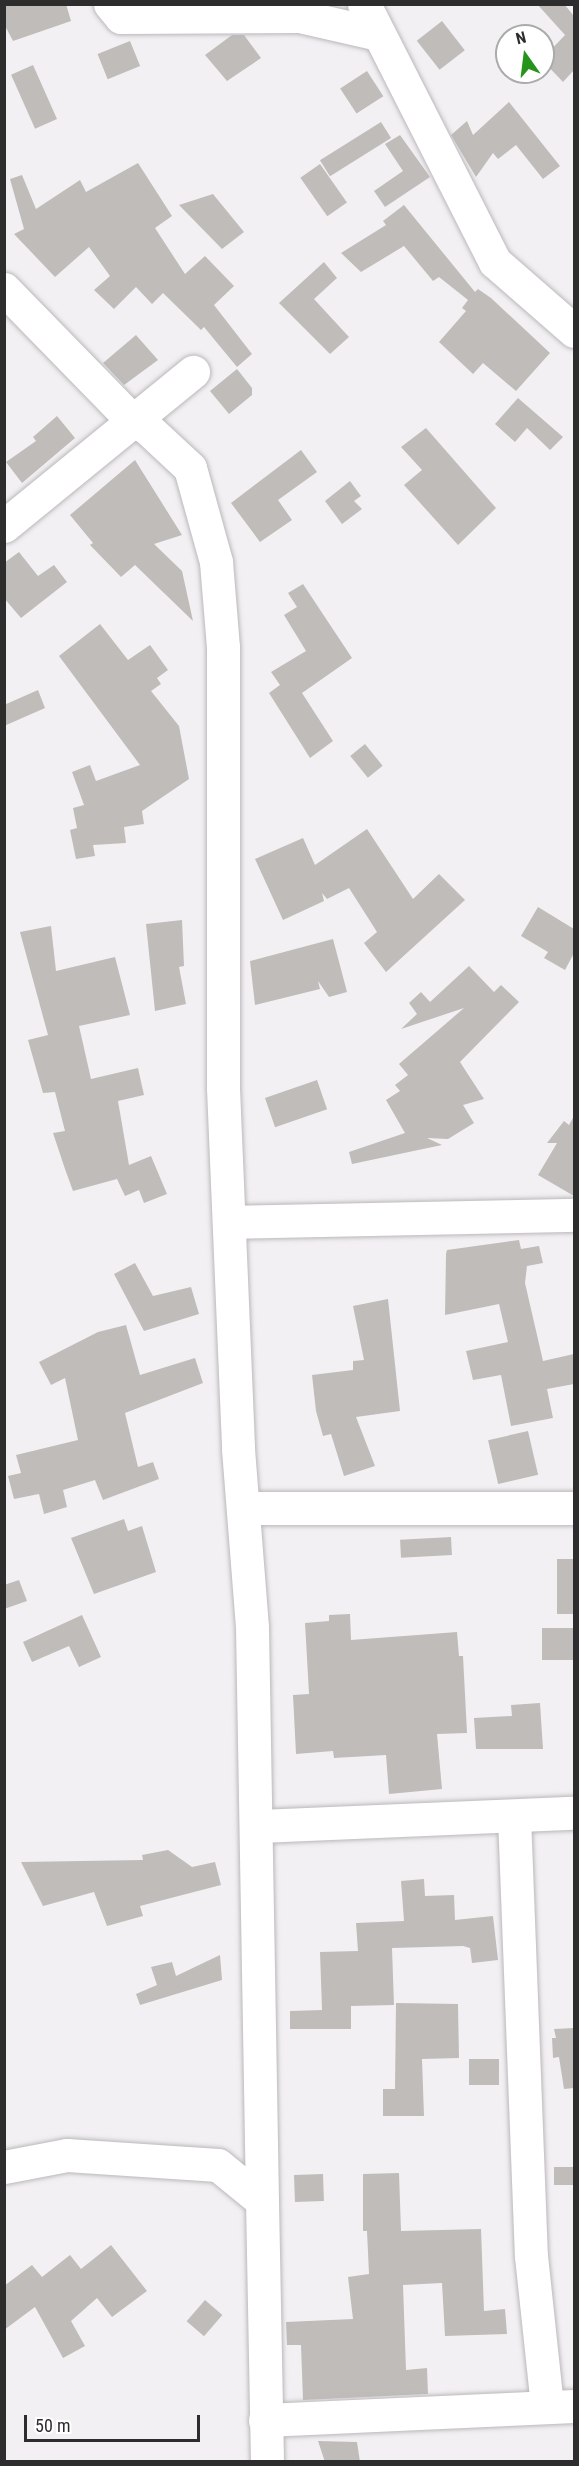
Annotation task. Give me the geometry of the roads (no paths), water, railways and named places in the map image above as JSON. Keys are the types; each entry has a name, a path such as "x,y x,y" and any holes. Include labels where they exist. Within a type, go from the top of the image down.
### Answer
{"street":[{"path":"110,4 121,17 299,16 378,34"},
{"path":"364,4 502,273 574,331"},
{"path":"4,289 132,420 146,427 190,468 216,562 223,646 223,1088 252,1627 258,1826 267,2462"},
{"path":"4,526 193,372"},
{"path":"229,1222 574,1215"},
{"path":"244,1508 574,1508"},
{"path":"258,1826 574,1813"},
{"path":"265,2420 561,2406 531,2256 514,1816"},
{"path":"4,2167 68,2155 218,2165 262,2201"}]}
